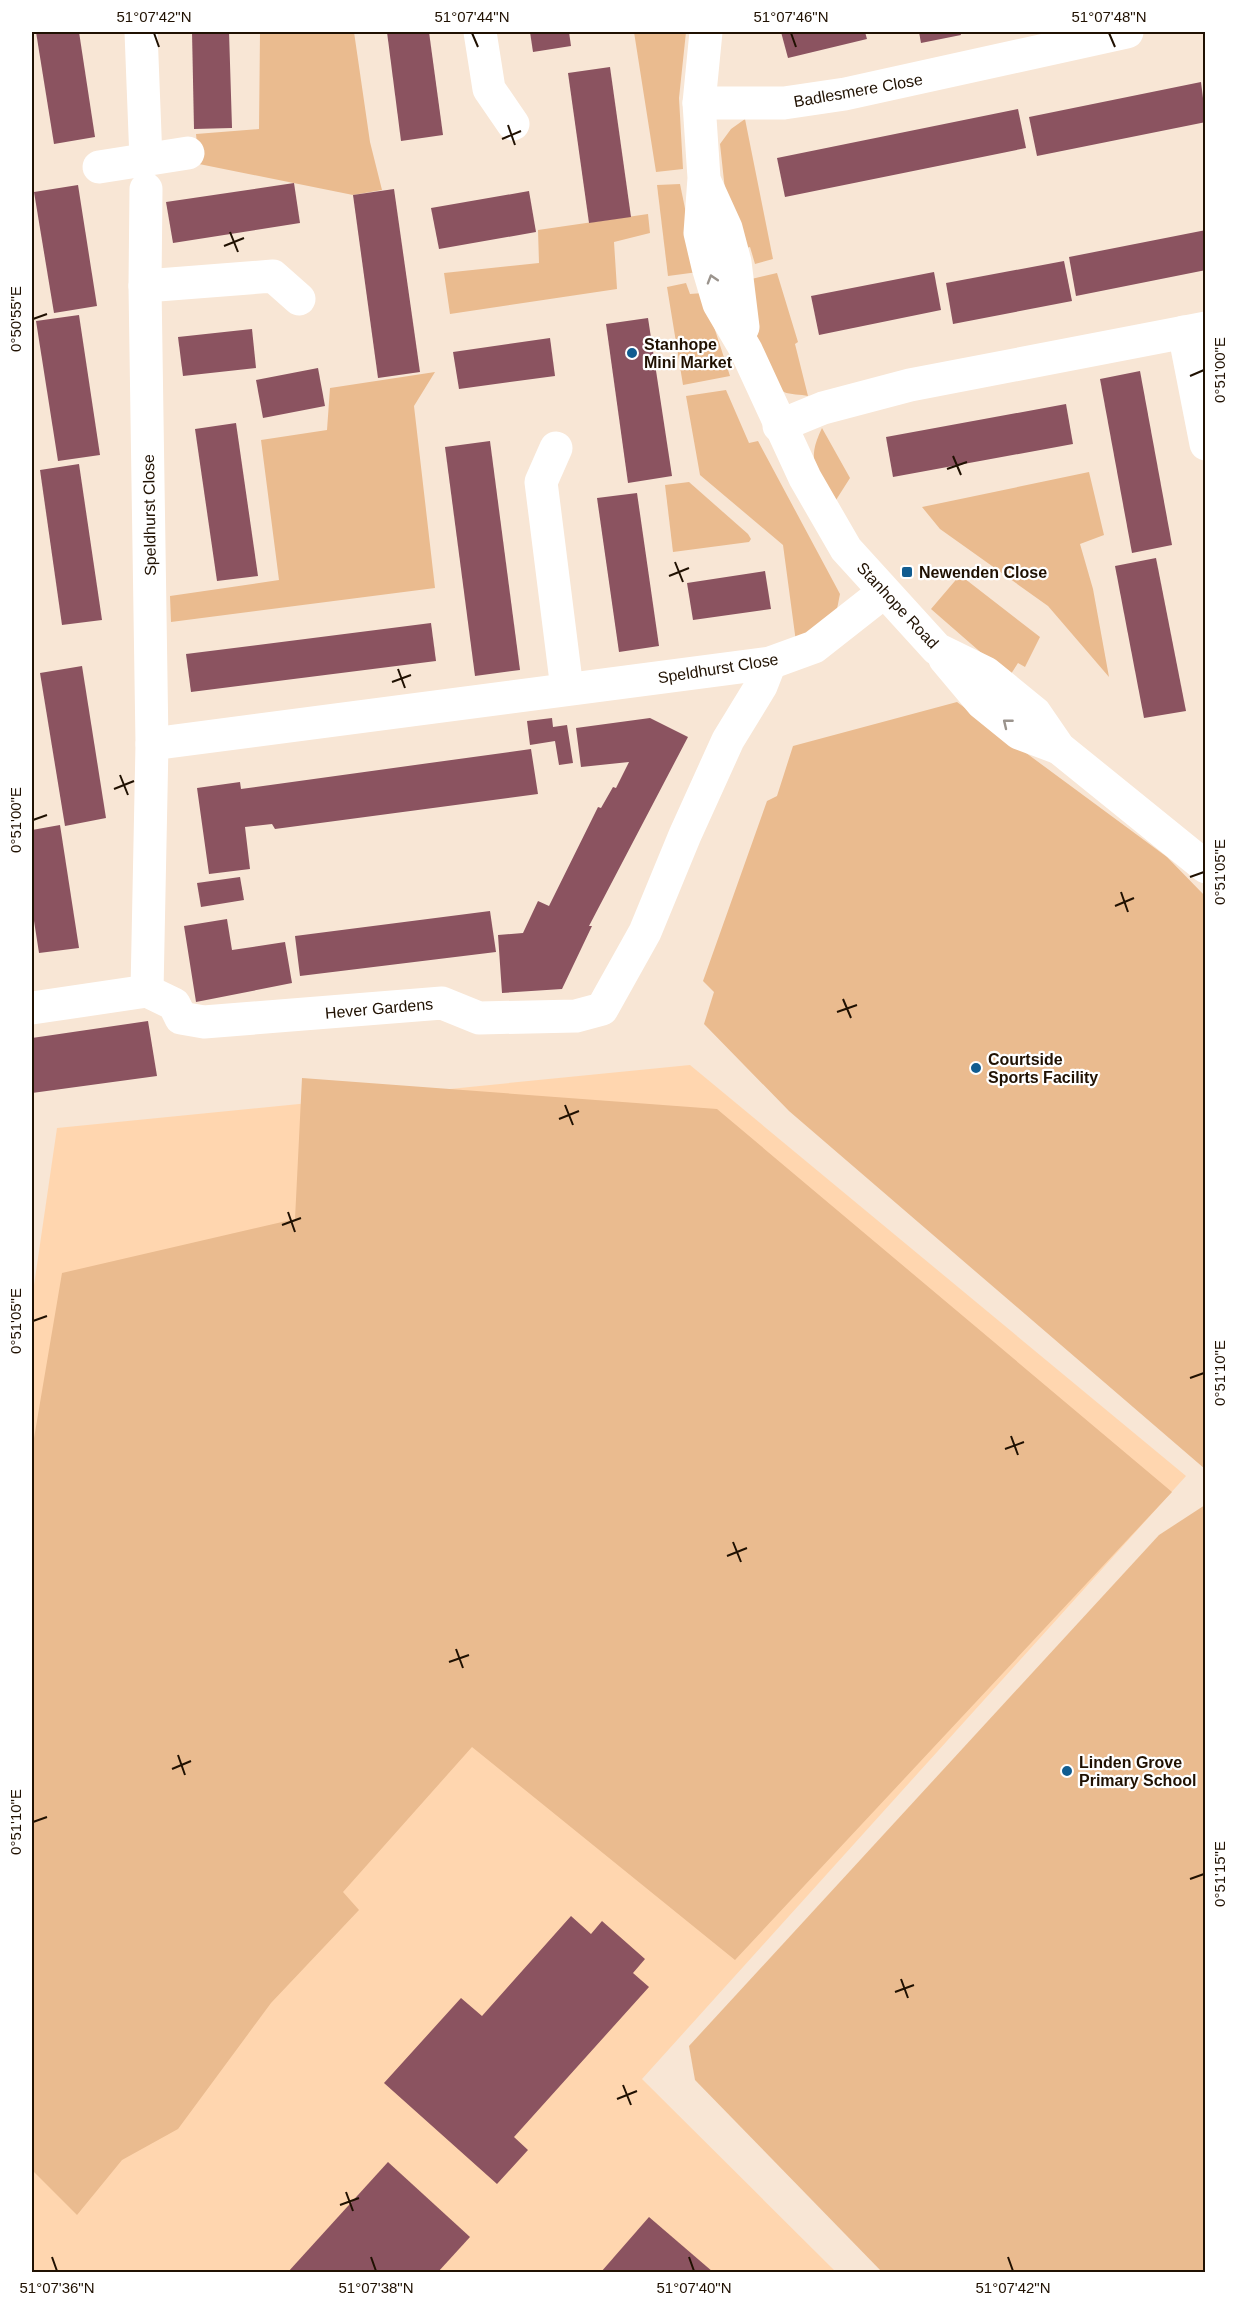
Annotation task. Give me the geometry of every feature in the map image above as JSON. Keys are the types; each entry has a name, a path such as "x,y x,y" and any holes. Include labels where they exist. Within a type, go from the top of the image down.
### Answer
{"street":[{"name":"Speldhurst Close","path":"141,32 146,175 145,286 152,744 147,991"},
{"path":"480,32 489,89 513,124"},
{"name":"Stanhope Road","path":"706,32 699,103 704,178 700,233 718,304 746,350 779,426 805,478 846,549 937,649 982,703 1019,733 1059,748 1206,867"},
{"name":"Badlesmere Close","path":"699,103 794,102 916,80 1012,44 1127,32"},
{"path":"99,167 146,175 188,153"},
{"path":"145,286 273,276 299,299"},
{"path":"779,426 823,408 910,385 1195,330 1206,444"},
{"path":"556,448 541,482 567,689"},
{"name":"Speldhurst Close","path":"152,744 770,663 814,647 884,592"},
{"name":"Hever Gardens","path":"147,991 174,1004 181,1018 204,1022 442,1003 479,1018 576,1016 602,1009 645,932 684,835 728,740 761,686 770,663"},
{"path":"32,1008 147,991"}],"shaded area":[{"path":"260,32 354,32 370,142 382,190 353,195 199,164 196,134 259,129"},
{"path":"634,32 686,32 679,98 683,169 656,172"},
{"path":"745,119 773,259 755,264 750,247 737,251 729,227 720,144 731,129"},
{"path":"680,184 698,272 668,276 657,185"},
{"path":"648,214 650,233 614,242 617,289 450,314 444,273 539,263 538,230"},
{"path":"777,273 798,342 795,344 808,396 786,393 777,385 764,358 753,323 743,281"},
{"path":"686,283 690,294 703,293 730,376 683,385 667,287"},
{"path":"435,372 414,406 435,588 171,622 170,596 279,580 261,440 327,430 330,388"},
{"path":"726,390 749,443 758,441 840,594 837,609 796,642 783,545 700,475 686,396"},
{"path":"822,428 850,478 836,500 819,473 814,458 814,450"},
{"path":"1089,472 1104,535 1080,544 1093,589 1109,677 1048,606 940,529 922,507"},
{"path":"689,482 748,534 751,539 749,542 673,552 665,485"},
{"path":"960,575 1040,637 1025,667 1018,663 1009,677 931,609"},
{"name":"Courtside Sports Facility","path":"957,702 1167,857 1205,896 1205,1469 789,1111 704,1024 714,992 703,981 767,801 777,796 793,746"},
{"path":"690,1065 1186,1476 642,2079 836,2272 32,2272 32,1299 57,1128"},
{"path":"302,1078 717,1109 1172,1492 735,1960 472,1747 343,1892 359,1910 271,2003 178,2129 122,2160 77,2215 32,2170 32,1450 62,1273 295,1219"},
{"name":"Linden Grove Primary School","path":"1205,1505 1205,2272 882,2272 695,2080 689,2046 1159,1535"}],"building":[{"path":"36,32 79,32 95,137 54,144"},
{"path":"192,32 229,32 232,128 194,129"},
{"path":"387,32 429,32 443,135 401,141"},
{"path":"530,32 569,32 571,46 533,52"},
{"path":"781,32 865,32 867,39 788,58"},
{"path":"919,32 960,32 961,35 921,43"},
{"path":"610,67 631,217 589,223 568,73"},
{"path":"1201,82 1206,122 1037,156 1029,117"},
{"path":"1018,109 1026,148 785,197 777,158"},
{"path":"294,183 300,223 173,243 166,202"},
{"path":"78,185 97,306 54,313 34,192"},
{"path":"394,189 420,372 378,378 353,195"},
{"path":"529,191 536,232 439,249 431,208"},
{"path":"1206,230 1206,270 1076,296 1069,257"},
{"path":"1064,261 1072,301 953,324 946,283"},
{"path":"934,272 941,310 819,335 811,296"},
{"path":"79,315 100,455 58,461 36,321"},
{"path":"648,318 672,476 628,483 606,324"},
{"path":"252,329 256,368 183,376 178,337"},
{"path":"550,338 555,376 459,389 453,352"},
{"path":"318,368 325,406 263,418 256,380"},
{"path":"1140,371 1172,545 1132,553 1100,379"},
{"path":"1066,404 1073,444 893,477 886,437"},
{"path":"236,423 258,576 217,581 195,429"},
{"path":"490,441 520,670 475,676 445,447"},
{"path":"79,464 102,620 62,625 40,470"},
{"path":"637,493 659,646 619,652 597,498"},
{"path":"1156,558 1186,711 1144,718 1115,566"},
{"path":"765,571 771,609 693,620 687,583"},
{"path":"431,623 436,661 191,692 186,654"},
{"path":"82,666 106,818 65,826 40,673"},
{"path":"552,718 553,727 567,725 573,763 559,765 555,741 530,745 527,721"},
{"path":"650,718 688,737 589,926 592,926 562,989 502,993 498,935 523,933 538,901 549,906 598,807 601,808 613,787 616,788 629,762 581,767 576,728"},
{"path":"531,749 538,794 275,829 272,824 245,827 250,869 209,874 197,788 240,782 241,789"},
{"path":"60,825 79,948 39,953 32,908 32,830"},
{"path":"240,877 244,900 201,907 197,883"},
{"path":"490,911 496,952 300,976 295,936"},
{"path":"227,919 232,950 285,942 292,983 196,1002 184,926"},
{"path":"148,1021 157,1076 32,1093 32,1038"},
{"path":"571,1916 591,1934 602,1921 645,1959 633,1973 649,1987 514,2137 528,2150 497,2184 384,2083 461,1998 482,2016"},
{"path":"388,2162 470,2237 438,2272 288,2272"},
{"path":"649,2217 713,2272 601,2272"}],"place":[{"name":"Stanhope Mini Market","path":"632,353"},
{"name":"Newenden Close","path":"907,572"},
{"name":"Courtside Sports Facility","path":"976,1068"},
{"name":"Linden Grove Primary School","path":"1067,1771"}]}
